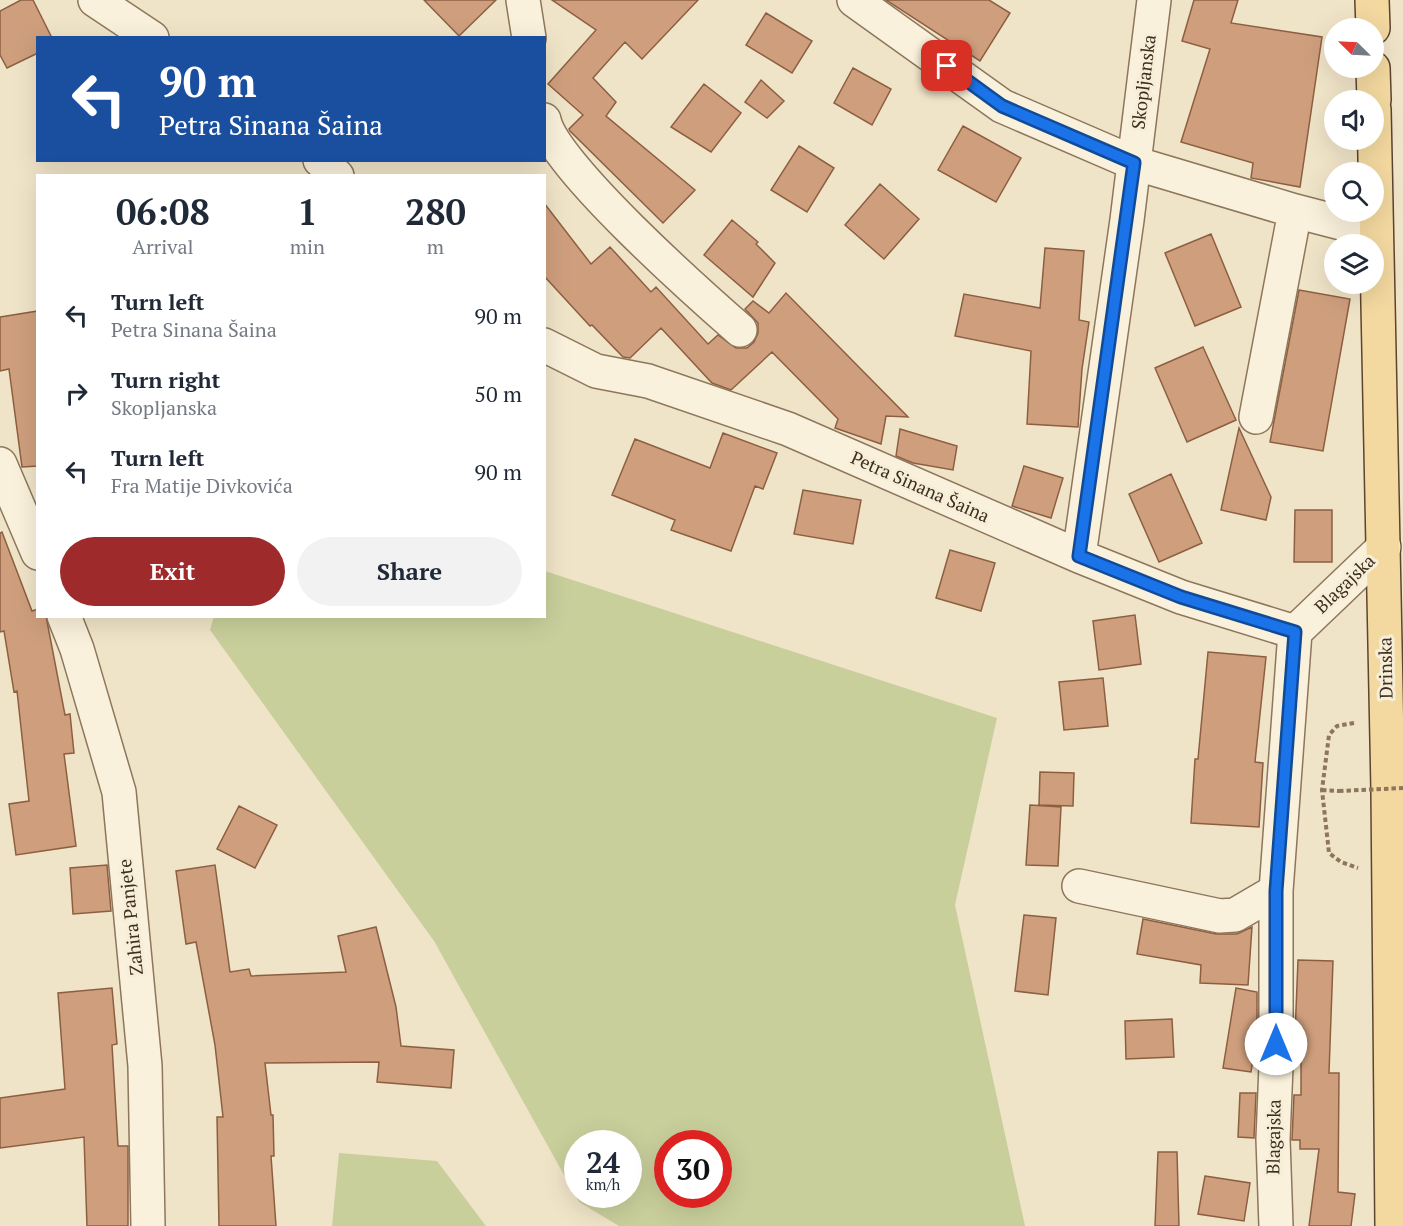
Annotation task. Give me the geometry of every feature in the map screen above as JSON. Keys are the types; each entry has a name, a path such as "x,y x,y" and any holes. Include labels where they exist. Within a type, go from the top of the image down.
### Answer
{"main road":[{"path":"1372,0 1373,18"},
{"name":"Drinska","path":"1375,150 1384,547 1392,1226"}],"street":[{"path":"95,0 149,36"},
{"path":"522,0 529,36"},
{"path":"854,0 1002,106 1134,163 1295,211 1376,232"},
{"name":"Skopljanska","path":"1079,556 1134,163 1154,0"},
{"path":"546,124 558,148 575,169 677,274 740,330"},
{"path":"322,162 335,174"},
{"path":"1256,417 1295,211"},
{"name":"Petra Sinana Šaina","path":"546,346 596,370 648,381 788,429 1079,556 1181,597 1295,632"},
{"path":"0,464 36,548"},
{"name":"Blagajska","path":"1276,1226 1273,1139 1276,1066 1276,891 1295,632 1384,547"},
{"name":"Zahira Panjete","path":"65,618 78,649 118,792 145,1066 148,1226"},
{"path":"1079,886 1220,916 1242,911 1276,891"}],"path":[{"path":"1337,726 1329,735 1322,790 1329,853 1341,862"},
{"path":"1339,791 1403,788"}],"green space":[{"path":"546,571 997,718 955,905 1025,1226 619,1226 589,1208 642,1208 642,1130 564,1130 564,1175 434,941 210,630 213,618 546,618"},
{"path":"339,1153 437,1161 486,1226 332,1226"}],"building":[{"path":"21,0 33,0 51,36 36,36 36,54 7,68 0,55 0,11"},
{"path":"424,0 496,0 459,36"},
{"path":"552,0 698,0 642,59 625,42 593,78 616,102 606,116 695,190 663,223 569,129 583,115 548,84 596,30"},
{"path":"886,0 989,0 1010,13 980,61"},
{"path":"1194,0 1238,0 1231,23 1322,37 1300,187 1251,178 1253,163 1181,142 1210,49 1182,41"},
{"path":"766,13 812,41 792,73 746,45"},
{"path":"853,68 891,89 872,125 834,103"},
{"path":"761,80 784,101 767,118 745,102"},
{"path":"704,84 741,113 711,152 671,127"},
{"path":"963,126 1021,158 996,202 938,170"},
{"path":"799,146 834,168 807,212 771,190"},
{"path":"880,184 919,219 884,259 845,225"},
{"path":"546,206 591,264 610,247 651,292 656,287 708,344 718,335 736,348 747,348 754,342 758,333 758,323 745,309 753,301 769,313 786,293 908,417 886,416 881,444 835,428 838,419 772,352 731,390 712,383 661,328 630,358 623,357 592,325 590,326 546,278"},
{"path":"732,220 758,242 756,244 775,263 753,297 704,255"},
{"path":"1211,234 1241,307 1195,326 1165,253"},
{"path":"1045,248 1084,251 1079,320 1089,322 1082,369 1078,427 1027,424 1031,351 955,336 964,294 1040,308"},
{"path":"1299,290 1350,299 1323,451 1270,442"},
{"path":"36,311 36,466 22,467 9,369 0,371 0,317"},
{"path":"1203,347 1236,420 1187,442 1155,368"},
{"path":"1239,428 1271,497 1266,520 1221,510"},
{"path":"900,429 957,446 953,470 913,463 896,456"},
{"path":"723,433 777,453 763,489 755,486 731,551 671,530 675,520 612,495 635,439 710,468"},
{"path":"1024,466 1063,478 1051,518 1012,506"},
{"path":"1171,474 1202,543 1159,562 1129,494"},
{"path":"803,490 861,500 853,544 794,534"},
{"path":"1295,510 1332,510 1332,562 1294,562"},
{"path":"2,532 32,611 36,610 36,618 46,618 65,715 70,714 74,753 64,754 76,846 16,855 9,804 29,801 17,691 14,692 4,631 0,632 0,533"},
{"path":"950,550 995,563 981,611 936,598"},
{"path":"1135,615 1141,664 1099,670 1093,621"},
{"path":"1208,652 1266,657 1255,762 1263,763 1259,827 1191,823 1195,759 1198,759"},
{"path":"1103,678 1108,726 1064,730 1059,682"},
{"path":"1040,772 1074,773 1073,806 1039,805"},
{"path":"1030,805 1061,807 1058,866 1026,865"},
{"path":"239,806 277,825 255,868 217,849"},
{"path":"107,865 111,911 73,914 70,868"},
{"path":"215,865 230,972 249,969 251,976 346,972 338,936 376,927 396,1007 401,1046 454,1050 451,1088 377,1082 379,1062 265,1063 271,1115 273,1115 274,1156 271,1156 276,1226 219,1226 217,1117 223,1117 215,1045 196,942 186,944 176,871"},
{"path":"1024,915 1056,918 1048,995 1015,991"},
{"path":"1143,919 1216,934 1237,934 1252,927 1248,985 1200,983 1201,965 1137,954"},
{"path":"1298,960 1333,961 1329,1073 1339,1073 1338,1192 1355,1194 1351,1226 1309,1226 1319,1149 1300,1149 1300,1140 1292,1140 1294,1095 1301,1095 1301,1035 1295,1035"},
{"path":"112,988 117,1044 112,1045 118,1146 128,1146 128,1226 87,1226 84,1137 0,1148 0,1098 65,1089 58,993"},
{"path":"1236,988 1257,992 1257,1034 1251,1072 1223,1068"},
{"path":"1172,1019 1174,1057 1126,1059 1125,1021"},
{"path":"1240,1093 1256,1093 1254,1138 1238,1137"},
{"path":"1158,1152 1177,1152 1179,1226 1155,1226"},
{"path":"1205,1176 1250,1183 1244,1221 1198,1214"}],"route":[{"path":"947,66 1002,106 1134,163 1079,556 1181,597 1295,632 1276,891 1276,1044"}]}
